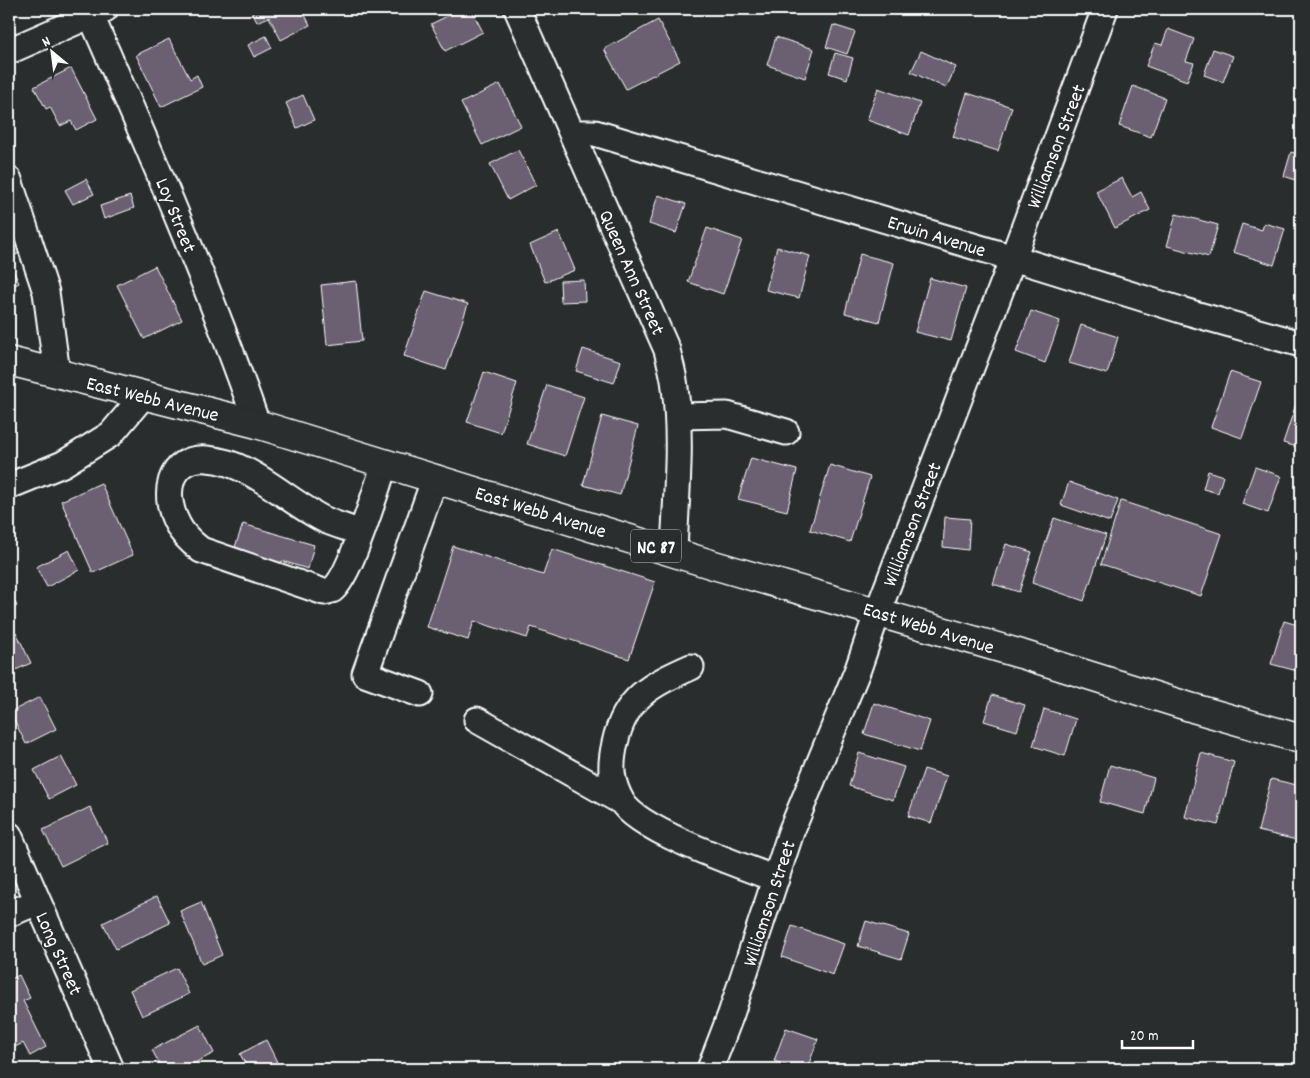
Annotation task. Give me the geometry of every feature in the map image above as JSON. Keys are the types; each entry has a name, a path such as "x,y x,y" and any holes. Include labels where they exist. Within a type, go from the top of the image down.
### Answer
{"highway":[{"name":"East Webb Avenue","path":"9,361 257,424 674,552 878,611 1193,708 1301,739"}],"street":[{"name":"Queen Ann Street","path":"517,9 667,350 675,385 678,416 678,471 674,552"},
{"name":"Williamson Street","path":"710,1069 731,1014 791,832 858,670 878,611 1106,9"},
{"path":"9,51 95,11"},
{"name":"Loy Street","path":"95,11 230,345 257,424"},
{"name":"Erwin Avenue","path":"572,133 595,133 1184,311 1301,344"},
{"path":"9,180 46,292 57,373"},
{"path":"9,486 63,464 110,434 144,395"},
{"path":"678,416 727,415 786,432"},
{"path":"361,532 325,520 261,479 220,461 201,459 183,463 174,472 170,483 169,498 172,514 178,526 190,541 201,550 324,592 332,590 338,582 356,548 385,463"},
{"path":"420,694 365,674 436,478"},
{"path":"691,667 651,687 634,700 619,727 611,763 614,785 622,802 631,813 647,824 717,857 776,879"},
{"path":"477,720 622,802"},
{"name":"Long Street","path":"9,836 111,1069"},
{"path":"9,914 37,902"}],"building":[{"path":"250,9 302,9 310,25 281,40 269,17 257,22"},
{"path":"462,9 471,9 483,32 445,51 431,24"},
{"path":"1178,9 1196,9 1194,15"},
{"path":"658,20 680,61 626,89 604,49"},
{"path":"833,25 855,32 847,54 826,47"},
{"path":"1168,29 1194,39 1186,61 1194,63 1187,81 1146,66 1155,43 1162,45"},
{"path":"266,36 272,48 254,57 248,45"},
{"path":"776,37 814,49 805,78 767,65"},
{"path":"169,39 190,79 197,75 202,87 161,107 136,55"},
{"path":"1213,49 1233,56 1223,82 1204,75"},
{"path":"921,51 956,67 946,88 911,72"},
{"path":"835,53 853,58 847,79 829,73"},
{"path":"71,68 97,119 76,130 71,121 60,126 50,107 46,109 34,87"},
{"path":"500,84 521,126 482,145 461,103"},
{"path":"1133,86 1165,98 1151,137 1119,126"},
{"path":"878,88 920,103 909,135 867,120"},
{"path":"967,93 1012,107 998,151 953,137"},
{"path":"303,95 314,120 297,128 286,103"},
{"path":"518,150 536,185 508,200 490,164"},
{"path":"1291,152 1301,155 1301,182 1284,176"},
{"path":"1122,178 1132,197 1141,192 1150,210 1115,228 1096,191"},
{"path":"86,179 94,194 73,204 65,190"},
{"path":"658,195 686,204 676,233 649,224"},
{"path":"130,196 134,208 104,219 100,206"},
{"path":"9,214 26,250 9,258"},
{"path":"1176,214 1218,225 1209,257 1167,246"},
{"path":"1264,223 1285,229 1274,265 1233,252 1242,224 1262,230"},
{"path":"707,228 742,240 723,294 688,282"},
{"path":"559,232 575,270 545,282 530,245"},
{"path":"777,247 810,256 799,298 766,290"},
{"path":"860,254 894,263 879,322 845,313"},
{"path":"1301,254 1301,272 1296,270"},
{"path":"9,261 19,283 9,288"},
{"path":"155,266 182,320 144,339 117,285"},
{"path":"930,278 966,288 951,341 915,332"},
{"path":"584,280 585,301 561,302 560,281"},
{"path":"356,281 362,341 327,345 321,285"},
{"path":"426,291 468,304 446,370 404,356"},
{"path":"1031,311 1060,321 1045,363 1016,352"},
{"path":"1081,325 1118,337 1107,374 1069,363"},
{"path":"583,349 621,361 614,383 576,371"},
{"path":"484,372 517,383 501,433 467,422"},
{"path":"1230,372 1261,382 1242,438 1211,427"},
{"path":"547,385 584,397 565,456 527,444"},
{"path":"1301,392 1301,448 1283,443"},
{"path":"602,416 638,426 620,495 583,485"},
{"path":"751,458 797,470 787,511 738,499"},
{"path":"830,465 870,477 850,542 810,530"},
{"path":"1255,467 1281,476 1268,513 1242,504"},
{"path":"1208,471 1223,476 1218,493 1203,489"},
{"path":"1069,482 1118,500 1110,522 1061,505"},
{"path":"101,483 133,555 93,573 61,501"},
{"path":"1121,501 1222,534 1201,596 1101,564"},
{"path":"945,517 970,519 968,550 943,547"},
{"path":"1054,518 1106,535 1084,601 1032,583"},
{"path":"243,524 314,545 308,569 282,561 279,569 242,557 244,550 235,547"},
{"path":"1006,544 1032,552 1019,592 993,584"},
{"path":"453,546 543,575 552,549 655,582 629,659 531,627 527,638 474,621 468,640 427,627"},
{"path":"69,550 79,570 47,587 36,567"},
{"path":"9,590 17,606 9,611"},
{"path":"1284,621 1301,626 1301,672 1271,664"},
{"path":"16,632 31,663 9,673 9,636"},
{"path":"992,695 1025,705 1017,731 984,721"},
{"path":"40,697 56,729 26,744 10,712"},
{"path":"874,703 930,721 920,751 864,734"},
{"path":"1044,709 1076,719 1065,756 1033,746"},
{"path":"859,753 904,767 893,800 849,786"},
{"path":"1201,753 1234,762 1218,825 1185,817"},
{"path":"61,756 76,785 49,799 34,770"},
{"path":"1110,765 1154,778 1145,814 1100,802"},
{"path":"924,769 947,776 931,823 908,816"},
{"path":"1271,779 1301,786 1301,841 1258,831"},
{"path":"90,807 108,843 61,866 43,830"},
{"path":"157,896 170,923 116,949 103,923"},
{"path":"201,902 222,955 202,964 180,911"},
{"path":"866,921 909,934 901,959 858,946"},
{"path":"792,926 844,944 833,975 782,957"},
{"path":"177,968 189,994 142,1016 130,990"},
{"path":"19,975 30,998 23,1001 46,1047 30,1056 23,1043 9,1050 9,980"},
{"path":"200,1025 214,1053 183,1069 162,1069 152,1050"},
{"path":"786,1028 818,1039 807,1069 796,1069 774,1061"},
{"path":"266,1040 277,1062 263,1069 248,1069 240,1054"}]}
